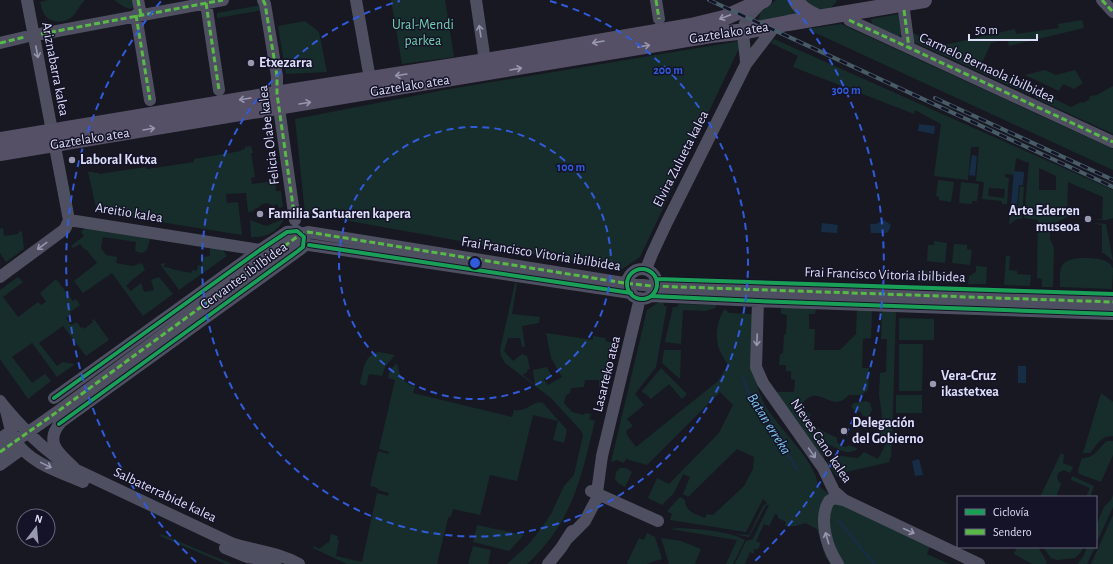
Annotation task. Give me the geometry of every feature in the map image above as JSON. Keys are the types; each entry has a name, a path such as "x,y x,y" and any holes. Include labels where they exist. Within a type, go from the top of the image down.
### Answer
{"main road":[{"path":"796,0 800,6 819,18"},
{"path":"843,18 845,0"},
{"name":"Gaztelako atea","path":"0,140 53,138 278,101 477,75 707,36 743,32 819,18 843,18 924,0"},
{"name":"Gaztelako atea","path":"278,101 370,80 703,23 724,18 763,1"},
{"name":"Gaztelako atea","path":"0,154 53,138"}],"street":[{"name":"Ariznabarra kalea","path":"27,0 53,138"},
{"path":"138,0 138,15 150,100"},
{"path":"41,34 223,0"},
{"name":"Felicia Olabe kalea","path":"263,0 265,4 277,76 278,101 295,220"},
{"path":"356,0 370,80"},
{"path":"476,0 486,61 486,69 484,72 477,75"},
{"path":"656,0 659,20"},
{"path":"1102,0 1113,12"},
{"path":"743,32 749,16 763,1"},
{"path":"206,3 219,90"},
{"path":"904,10 909,48"},
{"name":"Carmelo Bernaola ibilbidea","path":"843,18 1113,142"},
{"name":"Elvira Zulueta kalea","path":"646,269 664,228 746,64 764,38 775,26"},
{"name":"Elvira Zulueta kalea","path":"743,32 746,51 746,64"},
{"path":"0,43 25,38"},
{"path":"0,277 65,229 69,220 53,138"},
{"name":"Areitio kalea","path":"69,220 260,250"},
{"name":"Cervantes ibilbidea","path":"54,398 287,232 297,231 304,237 303,247 60,422 55,433 54,446 76,470"},
{"name":"Frai Francisco Vitoria ibilbidea","path":"301,234 308,232 644,289 1113,302"},
{"name":"Cervantes ibilbidea","path":"0,452 301,234"},
{"name":"Frai Francisco Vitoria ibilbidea","path":"309,245 644,289 758,301 1113,314"},
{"path":"644,289 652,273 646,269"},
{"name":"Lasarteko atea","path":"548,564 568,538 594,492 595,470 602,456 644,289 631,274 634,271 646,269"},
{"name":"Frai Francisco Vitoria ibilbidea","path":"644,289 1113,294"},
{"name":"Nieves Cano kalea","path":"758,301 756,367 763,383 823,468 834,491 844,500 980,564"},
{"path":"2,404 17,440"},
{"name":"Salbaterrabide kalea","path":"2,404 28,433 56,457 76,470 231,543 284,557 299,564"},
{"name":"Cervantes ibilbidea","path":"0,439 17,440"},
{"name":"Cervantes ibilbidea","path":"0,465 17,440"},
{"name":"Salbaterrabide kalea","path":"17,440 41,462 232,552 252,558 289,564"},
{"path":"594,492 658,521"},
{"path":"838,564 830,549 824,523 829,501 834,498 844,500"}],"green space":[{"path":"48,0 85,0 71,18 58,22 50,20 44,14 40,2"},
{"path":"114,0 136,0 135,5 131,9 124,7"},
{"name":"Ural-Mendi parkea","path":"391,0 445,0 454,57 402,64"},
{"path":"776,0 791,0 801,17 757,24 761,12"},
{"path":"802,0 837,0 832,6 821,11"},
{"path":"262,5 263,10 217,18 217,13"},
{"path":"899,14 902,34 898,36 872,24 871,19"},
{"path":"1082,20 1084,28 1009,46 1007,39 991,43 982,63 986,65 986,67 1033,89 1030,95 912,41 911,32 940,46 1015,29 1016,34 1059,28 1058,24"},
{"path":"305,21 319,32 327,72 286,74 278,26"},
{"path":"841,24 1113,149 1113,170 807,29"},
{"path":"774,39 1113,190 1113,218 1106,220 1093,220 1102,219 1103,197 1068,182 1067,217 1053,224 1050,233 1050,239 1054,248 1053,287 1042,287 1042,279 1037,278 1038,220 1024,218 1029,163 1016,158 1014,175 1005,174 1005,177 1009,178 1007,204 1002,204 1002,201 982,199 984,182 976,181 979,147 971,147 968,180 934,176 941,124 915,110 914,114 793,67 798,56 771,43","holes":["1039,168 1056,176 1056,190 1039,190","989,188 1005,189 1004,198 988,196"]},
{"path":"740,41 740,46 640,257 621,270 305,213 295,119 444,90"},
{"path":"1045,70 1056,75 1075,70 1083,83 1074,89 1063,84 1059,91 1025,75"},
{"path":"1113,86 1113,134 1035,98 1038,91 1071,107 1081,102 1083,103 1090,99 1089,97 1095,96"},
{"path":"251,146 255,177 251,178 252,184 275,181 276,191 281,191 283,207 279,208 277,204 273,206 268,203 262,204 258,208 254,209 254,211 248,212 246,193 226,194 227,203 238,202 242,235 97,212 88,172 99,174 194,162 194,159 241,151 245,149 245,147"},
{"path":"938,180 954,182 951,202 939,200 939,197 936,196"},
{"path":"961,182 979,184 977,201 972,201 972,204 959,203"},
{"path":"1020,186 1024,187 1022,219 1017,219 1009,225 1011,206 1018,206"},
{"path":"284,219 278,228 270,234 261,237 251,237 250,220 266,226"},
{"path":"1092,223 1106,224 1113,261 1102,253 1102,225"},
{"path":"3,228 4,236 18,234 22,231 24,249 6,262 0,253 0,229"},
{"path":"85,228 150,239 147,250 142,253 135,251 136,242 103,237 101,248 106,255 117,257 116,263 132,266 142,263 145,270 126,286 131,291 141,283 144,292 154,290 151,280 159,277 173,294 143,316 112,273 83,293 74,281 97,263 80,244 73,248 71,246 84,236 81,232"},
{"path":"934,241 947,243 945,263 927,261 928,245 934,245"},
{"path":"954,244 967,245 967,249 972,250 970,265 952,263"},
{"path":"210,248 223,250 227,256 179,290 160,264 165,263 164,267 191,273 192,270 197,271 198,265 201,266 203,257 210,256"},
{"path":"1006,256 1010,256 1009,270 1017,271 1017,274 1031,275 1030,286 1004,285"},
{"path":"1081,258 1104,260 1111,265 1113,269 1112,289 1060,287 1060,275 1064,263 1073,259"},
{"path":"976,266 987,267 986,284 968,284 969,276 976,272"},
{"path":"921,270 960,275 960,283 919,282"},
{"path":"18,277 23,282 3,297 18,317 38,302 41,305 46,302 40,293 56,279 73,301 76,299 80,305 70,312 71,314 66,318 71,325 77,322 81,328 83,327 84,329 93,322 92,320 94,319 109,340 86,356 63,326 39,343 57,366 62,362 75,364 57,377 32,343 12,357 32,383 45,374 51,381 28,399 0,359 0,290"},
{"path":"515,283 517,283 512,314 540,317 539,323 522,326 525,347 522,347 520,338 508,338 504,351 513,361 522,354 527,356 530,369 527,369 528,371 523,375 535,385 533,370 547,367 551,375 544,379 548,385 562,377 551,358 546,333 593,340 593,336 606,338 605,341 614,343 604,387 599,387 599,380 585,380 584,387 571,388 570,393 566,395 564,403 572,412 584,415 585,413 591,414 589,419 595,421 585,462 573,498 565,516 555,532 527,564 507,564 528,545 540,530 551,514 564,486 574,475 583,435 582,432 551,398 505,363 501,356 500,350"},
{"path":"659,302 663,302 664,306 667,306 656,367 635,394 644,405 627,419 633,426 626,431 627,435 636,447 718,381 728,365 721,353 717,341 718,324 725,309 729,313 753,314 752,359 755,380 759,391 770,413 810,465 818,485 831,496 930,547 927,554 949,564 830,564 825,556 817,529 805,523 796,526 785,526 786,522 778,518 778,515 775,514 769,526 764,524 756,541 761,543 758,549 754,549 754,554 750,552 745,564 735,564 746,541 753,539 769,505 766,505 749,537 734,534 749,535 763,506 767,503 763,499 746,532 670,520 672,514 667,511 680,497 685,500 685,504 689,510 695,514 705,518 707,514 713,515 744,486 753,469 754,457 737,449 688,497 683,494 690,477 683,474 674,493 662,505 648,498 657,478 669,484 719,433 733,405 720,392 647,465 626,459 624,463 617,460 611,462 647,310"},
{"path":"679,304 715,305 716,308 705,311 683,310 681,344 665,342 673,307 677,307"},
{"path":"781,307 816,308 815,314 809,314 809,329 815,329 814,350 840,350 856,334 857,309 872,310 871,338 863,339 862,368 869,368 868,390 862,395 849,395 842,401 836,402 818,396 813,396 808,398 803,403 805,411 811,415 807,423 837,438 837,442 841,446 846,447 849,445 858,449 847,452 830,445 824,458 775,392 794,392 795,380 791,379 791,371 786,371 786,365 779,365 780,354 783,353 787,315 781,314"},
{"path":"882,310 896,311 890,462 846,472 837,477 827,463 831,460 842,456 858,458 864,452 878,459 887,442 875,436 881,423 882,415 879,395 880,373 886,372 887,339 881,339"},
{"path":"899,318 934,319 934,340 899,340"},
{"path":"899,344 923,344 922,391 899,391"},
{"path":"664,350 681,350 680,379 662,363"},
{"path":"379,352 395,355 385,367 382,376 369,374 366,386 360,384 363,369 367,360 374,353"},
{"path":"397,363 402,378 407,383 415,387 413,393 512,417 514,410 524,409 536,403 543,403 567,430 564,443 553,440 558,421 533,415 517,481 490,475 480,515 453,509 451,516 448,518 437,564 347,564 313,548 314,546 319,549 329,543 331,534 338,536 337,539 339,540 336,556 362,562 377,493 388,496 389,493 370,486 378,451 388,454 389,452 379,449 395,380 388,378 390,370"},
{"path":"661,368 687,394 682,399 669,384 651,399 645,393 644,394 642,391"},
{"path":"1101,393 1113,402 1113,436 1102,439 1090,453 1083,453"},
{"path":"896,395 922,395 922,413 896,413"},
{"path":"866,401 870,403 872,410 867,417 861,415 862,413 853,409 851,406 854,403"},
{"path":"1107,441 1113,441 1113,455 1101,482 1079,474 1078,470 1082,458 1087,458 1093,455"},
{"path":"1061,453 1064,455 1063,463 1073,467 1070,473 1064,470 1058,473 1057,479 1061,484 1056,496 1040,496"},
{"path":"620,468 626,468 632,472 625,487 618,483 615,479 616,472"},
{"path":"1072,476 1094,486 1090,496 1086,496 1090,488 1071,480"},
{"path":"1113,495 1113,507 1097,542 1097,524 1104,507 1111,500"},
{"path":"1113,515 1113,564 1091,564"},
{"path":"477,525 524,535 509,551 473,542"},
{"path":"679,528 731,534 745,540 733,564 726,564 737,540 670,529"},
{"path":"647,533 655,537 662,559 646,564 628,564 627,563 639,538 644,540"},
{"path":"161,534 232,564 226,564 160,536"},
{"path":"661,538 681,541 701,549 695,564 669,564"},
{"path":"473,546 491,550 488,564 468,564"},
{"path":"1017,548 1039,548 1047,562 1046,564 1032,564 1014,554"},
{"path":"1044,548 1083,548 1075,558 1057,560 1051,558"},
{"path":"1087,548 1095,548 1087,564 1077,564 1083,557"}],"water":[{"path":"919,124 935,126 934,134 918,131"},
{"path":"972,155 977,156 975,176 969,175"},
{"path":"1014,171 1024,172 1023,185 1019,185 1017,205 1011,204"},
{"path":"884,220 891,225 888,232 871,233 870,224 876,224"},
{"path":"822,223 838,225 837,233 821,232"},
{"path":"1018,366 1026,366 1026,383 1018,383"},
{"path":"919,459 923,475 915,476 912,461"}],"waterway":[{"name":"Batan erreka","path":"743,377 747,390 797,469"},
{"name":"Batan erreka","path":"839,521 874,564"}],"railway":[{"path":"709,0 1113,187"},
{"path":"935,98 1113,180"}],"marked path":[{"path":"138,0 141,15"},
{"path":"41,34 223,0"},
{"path":"263,0 265,4 277,76 277,94 295,220"},
{"path":"656,0 659,19"},
{"path":"1102,0 1113,12"},
{"path":"206,3 219,90"},
{"path":"904,10 909,48"},
{"path":"136,15 150,100"},
{"path":"849,20 1113,142"},
{"path":"0,43 25,37"},
{"path":"0,452 301,234 308,232 624,283 652,286 1113,302"}],"cycle path":[{"path":"54,398 287,232 297,231 304,237 303,247 298,251 59,424"},
{"path":"309,245 631,293"},
{"path":"642,269 648,270 656,278 657,284 656,290 648,298 642,299 636,298 628,290 627,284 628,278 636,270 642,269"},
{"path":"657,279 1113,294"},
{"path":"651,296 1113,314"}],"place":[{"name":"Etxezarra","path":"251,63"},
{"name":"Laboral Kutxa","path":"72,160"},
{"name":"Familia Santuaren kapera","path":"260,214"},
{"name":"Arte Ederren museoa","path":"1088,219"},
{"name":"Vera-Cruz ikastetxea","path":"933,384"},
{"name":"Delegación del Gobierno","path":"844,431"}]}
